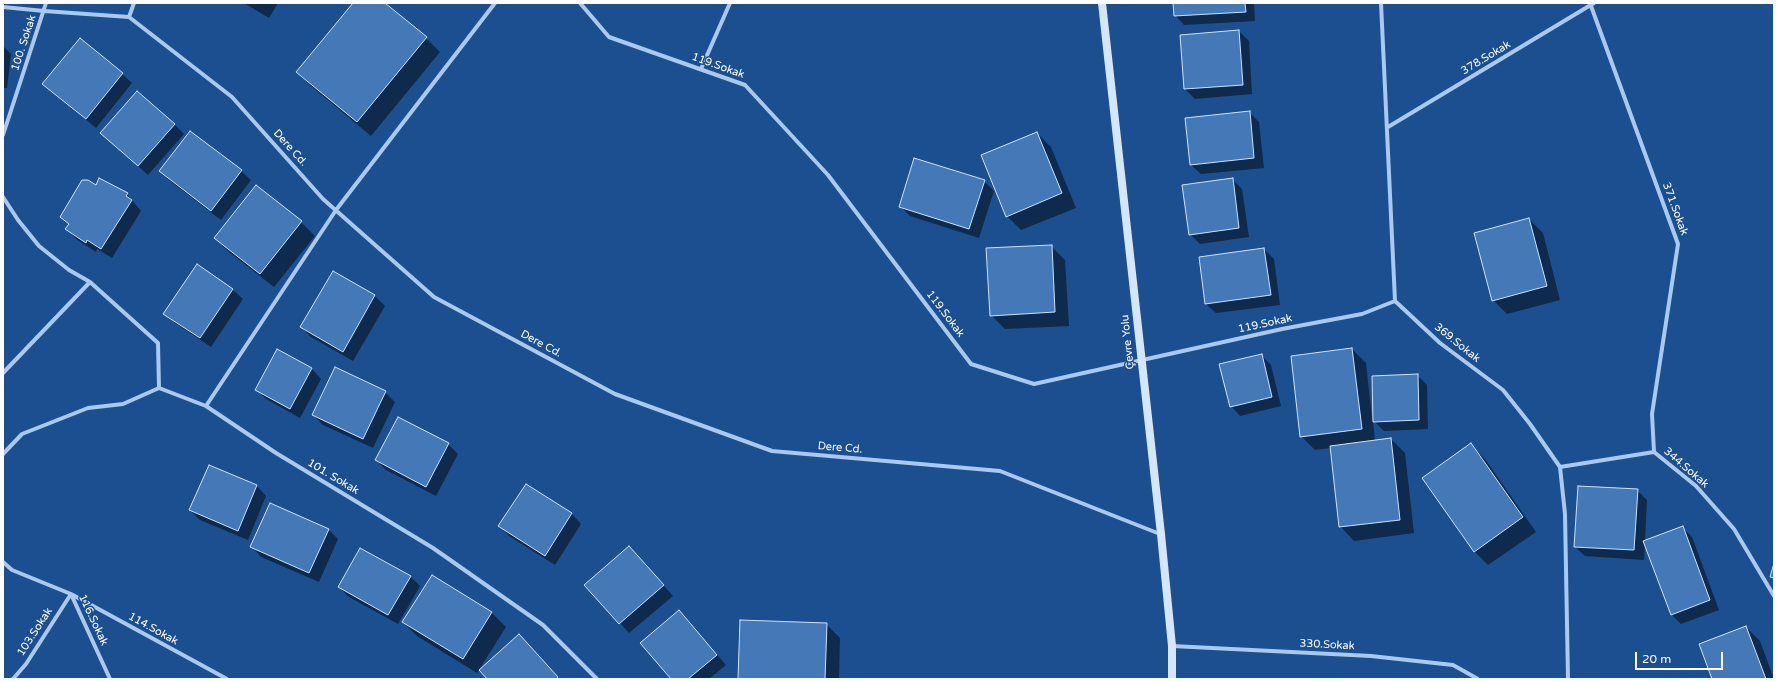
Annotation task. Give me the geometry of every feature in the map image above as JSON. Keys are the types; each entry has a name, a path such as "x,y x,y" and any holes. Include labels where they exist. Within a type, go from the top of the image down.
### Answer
{"street":[{"name":"100. Sokak","path":"3,135 46,3"},
{"path":"3,7 129,17 134,3"},
{"path":"206,406 336,210 495,3"},
{"name":"119.Sokak","path":"580,3 609,37 745,85 751,90 828,175 971,364 1034,384 1141,359 1362,314 1395,301"},
{"path":"701,69 730,3"},
{"name":"Çevre Yolu","path":"1102,3 1161,534 1172,646 1172,679"},
{"path":"1381,3 1395,301"},
{"name":"378.Sokak","path":"1388,127 1592,4"},
{"name":"371.Sokak","path":"1592,4 1678,244 1652,414 1654,452"},
{"name":"Dere Cd.","path":"129,17 232,96 323,199 434,297 615,394 772,451 1000,470 1161,534"},
{"path":"3,197 18,220 39,246 69,270 90,282 158,343 159,388 123,404 88,408 22,434 3,454"},
{"path":"3,373 90,282"},
{"name":"369.Sokak","path":"1395,301 1440,343 1503,390 1530,424 1560,467 1565,514 1568,679"},
{"name":"101. Sokak","path":"159,388 206,406 276,453 440,553 543,625 597,679"},
{"name":"344.Sokak","path":"1560,467 1654,452 1696,486 1734,529 1774,596"},
{"name":"116.Sokak","path":"3,562 12,570 71,594 110,679"},
{"name":"103.Sokak","path":"13,679 26,664 71,594"},
{"name":"114.Sokak","path":"71,594 227,679"},
{"name":"330.Sokak","path":"1172,646 1371,656 1452,665 1478,679"}],"building":[{"path":"353,3 385,3 427,37 357,122 296,72"},
{"path":"1173,3 1245,3 1246,12 1174,16"},
{"path":"1239,30 1243,85 1184,89 1180,35"},
{"path":"80,38 123,73 86,119 42,84"},
{"path":"137,91 175,124 138,166 100,133"},
{"path":"1250,111 1254,158 1190,165 1185,118"},
{"path":"190,131 242,170 211,211 159,171"},
{"path":"1037,132 1062,193 1006,217 981,155"},
{"path":"914,158 985,180 969,229 899,207"},
{"path":"99,178 128,193 126,196 132,200 101,249 87,240 86,243 65,229 69,224 60,217 82,180 88,180 96,185"},
{"path":"1233,178 1239,228 1189,235 1182,185"},
{"path":"256,185 302,221 260,274 214,238"},
{"path":"1529,218 1547,286 1492,301 1474,233"},
{"path":"1052,245 1055,312 990,316 986,248"},
{"path":"1264,248 1271,295 1205,304 1199,257"},
{"path":"197,264 233,289 200,338 163,314"},
{"path":"333,271 375,295 343,352 300,327"},
{"path":"1352,348 1362,429 1300,437 1291,356"},
{"path":"277,349 312,368 290,409 255,390"},
{"path":"1262,354 1272,397 1230,407 1219,364"},
{"path":"335,367 386,391 363,439 312,415"},
{"path":"1418,374 1419,420 1373,422 1372,376"},
{"path":"398,417 449,443 426,487 375,460"},
{"path":"1391,438 1400,520 1339,527 1330,446"},
{"path":"1471,443 1523,517 1474,552 1422,478"},
{"path":"209,465 257,485 238,531 189,510"},
{"path":"526,484 572,513 545,556 498,526"},
{"path":"1578,486 1638,489 1634,550 1574,547"},
{"path":"270,503 329,529 309,573 250,547"},
{"path":"1683,526 1710,600 1671,615 1643,541"},
{"path":"629,546 664,585 619,624 584,585"},
{"path":"360,548 411,576 388,615 338,587"},
{"path":"1774,563 1774,578 1770,577"},
{"path":"432,575 492,612 463,659 402,622"},
{"path":"679,610 717,655 688,679 671,679 640,643"},
{"path":"740,620 827,623 825,679 738,679"},
{"path":"1746,626 1766,679 1712,679 1699,644"},
{"path":"519,634 558,677 556,679 487,679 479,670"}]}
